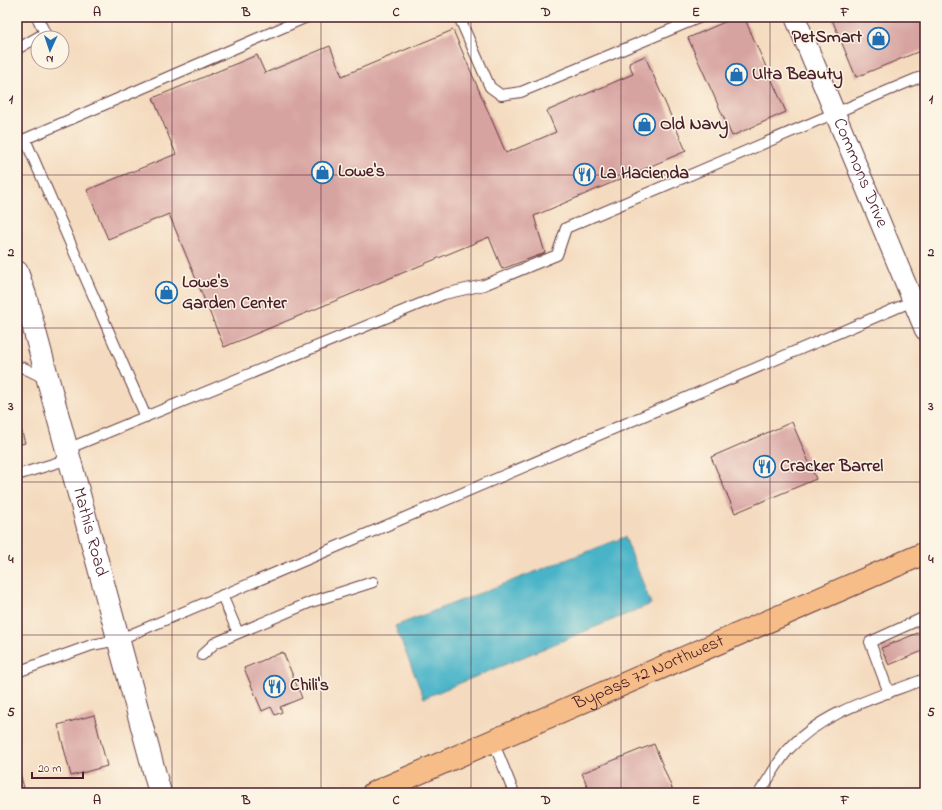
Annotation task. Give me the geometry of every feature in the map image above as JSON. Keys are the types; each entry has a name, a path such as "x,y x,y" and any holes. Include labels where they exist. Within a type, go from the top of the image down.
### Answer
{"highway":[{"name":"Bypass 72 Northwest","path":"373,793 925,553"}],"street":[{"name":"Commons Drive","path":"795,17 835,113 919,298 925,330"},
{"name":"Mathis Road","path":"17,272 21,297 48,380 160,793"}],"lane":[{"path":"17,49 45,33 38,17"},
{"path":"146,417 25,139 307,17"},
{"path":"459,17 490,87 501,95 521,92 701,17"},
{"path":"17,475 68,454 146,417 444,294 484,285 552,257 556,255 566,228 925,76"},
{"path":"17,672 92,645 118,640 919,298"},
{"path":"17,367 24,368 48,380"},
{"path":"202,655 215,643 238,633 311,602 373,582"},
{"path":"222,595 238,633"},
{"path":"888,693 870,642 925,617"},
{"path":"759,793 788,750 816,725 850,708 925,679"},
{"path":"493,741 514,793"}],"water":[{"path":"625,537 651,604 424,698 395,626"}],"building":[{"name":"Ulta Beauty","path":"736,17 744,17 786,112 732,136 688,38"},
{"path":"831,17 925,17 925,49 856,77"},
{"name":"Lowe's","path":"453,30 506,153 556,132 547,111 633,74 629,63 645,56 686,151 534,216 545,253 502,269 489,237 224,347 169,214 108,239 87,190 176,154 153,98 257,55 265,73 330,46 342,76"},
{"path":"17,416 25,443 17,445"},
{"path":"792,422 816,479 735,513 711,457"},
{"path":"925,630 925,650 889,665 881,648"},
{"path":"283,652 302,698 280,707 282,712 275,715 271,707 262,711 244,668"},
{"path":"94,715 107,766 71,776 58,725"},
{"path":"654,744 673,791 669,793 590,793 582,773"},
{"path":"17,762 24,788 17,790"}],"place":[{"name":"PetSmart","path":"878,38"},
{"name":"Ulta Beauty","path":"737,75"},
{"name":"Old Navy","path":"644,125"},
{"name":"Lowe's","path":"323,172"},
{"name":"La Hacienda","path":"585,174"},
{"name":"Lowe's Garden Center","path":"166,293"},
{"name":"Cracker Barrel","path":"764,467"},
{"name":"Chili's","path":"274,686"}]}
